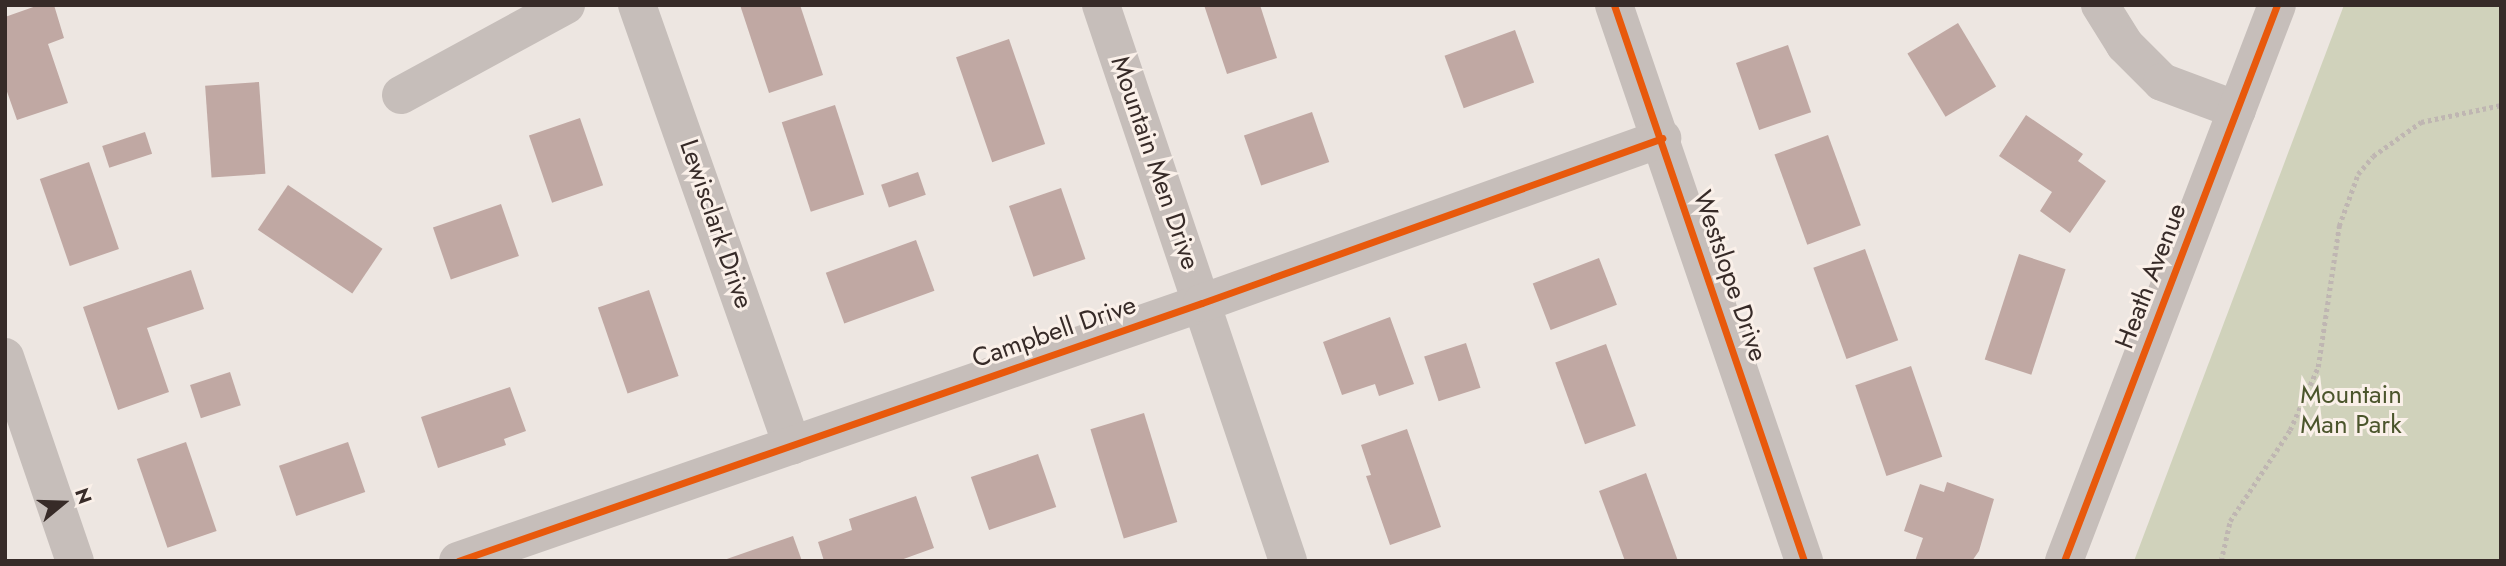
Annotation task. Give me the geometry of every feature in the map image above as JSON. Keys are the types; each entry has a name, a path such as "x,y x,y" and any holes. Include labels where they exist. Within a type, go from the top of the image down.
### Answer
{"street":[{"path":"401,95 566,5"},
{"name":"Lewisclark Drive","path":"636,5 792,445"},
{"name":"Mountain Men Drive","path":"1101,5 1288,561"},
{"name":"Westslope Drive","path":"1614,5 1662,138 1804,561"},
{"path":"2100,5 2125,45 2162,82 2237,110"},
{"name":"Heath Avenue","path":"2064,561 2277,5"},
{"name":"Campbell Drive","path":"457,561 1202,303 1662,138"},
{"path":"5,358 75,561"}],"path":[{"path":"2221,561 2230,521 2290,430 2318,367 2339,226 2358,174 2373,156 2421,122 2501,105"}],"green space":[{"name":"Mountain Man Park","path":"2344,5 2501,5 2501,561 2134,561"}],"building":[{"path":"39,5 54,5 64,38 48,44 68,103 17,120 5,86 5,17"},
{"path":"740,5 800,5 823,75 769,93"},
{"path":"1204,5 1260,5 1277,58 1227,74"},
{"path":"1958,23 1996,86 1946,117 1907,53"},
{"path":"1515,30 1534,83 1464,108 1445,56"},
{"path":"1009,39 1045,144 992,162 956,57"},
{"path":"1788,45 1811,112 1759,130 1736,63"},
{"path":"259,82 265,174 212,178 205,86"},
{"path":"835,105 864,194 811,212 782,122"},
{"path":"1312,112 1329,162 1261,186 1244,135"},
{"path":"2026,115 2083,154 2078,161 2106,181 2070,233 2040,211 2052,192 1999,156"},
{"path":"580,118 603,185 552,203 529,136"},
{"path":"145,132 152,154 109,168 102,146"},
{"path":"1828,135 1861,225 1807,245 1774,154"},
{"path":"89,162 119,249 70,266 40,179"},
{"path":"918,172 926,195 889,207 881,185"},
{"path":"288,185 383,249 352,294 258,230"},
{"path":"1061,188 1085,259 1033,277 1009,206"},
{"path":"501,204 519,256 451,279 433,227"},
{"path":"916,240 934,291 844,324 826,273"},
{"path":"1865,249 1898,340 1846,359 1813,268"},
{"path":"2019,254 2066,269 2031,375 1985,360"},
{"path":"1599,258 1617,305 1551,330 1533,283"},
{"path":"191,270 204,309 147,328 169,392 118,410 83,307"},
{"path":"649,290 679,376 628,394 598,308"},
{"path":"1390,317 1414,384 1379,396 1375,384 1342,395 1323,342"},
{"path":"1466,343 1481,388 1439,401 1424,357"},
{"path":"1606,344 1636,426 1585,444 1555,362"},
{"path":"1911,366 1942,457 1886,476 1855,385"},
{"path":"230,372 241,405 201,418 190,385"},
{"path":"510,387 526,431 504,439 506,445 438,468 421,417"},
{"path":"1144,413 1177,522 1124,538 1090,429"},
{"path":"1407,429 1441,527 1390,545 1366,476 1371,475 1361,445"},
{"path":"186,442 217,531 167,548 137,459"},
{"path":"348,442 365,492 296,516 279,466"},
{"path":"1038,454 1056,507 989,530 971,477"},
{"path":"1646,473 1678,561 1625,561 1599,491"},
{"path":"1947,482 1994,499 1979,551 1972,561 1915,561 1923,538 1904,531 1920,484 1944,492"},
{"path":"916,496 934,548 898,561 824,561 818,542 852,530 849,519"},
{"path":"793,536 802,561 724,561 724,560"}],"cycle path":[{"path":"1614,5 1804,561"},
{"path":"2064,561 2277,5"},
{"path":"458,561 1202,303 1662,138"}]}
